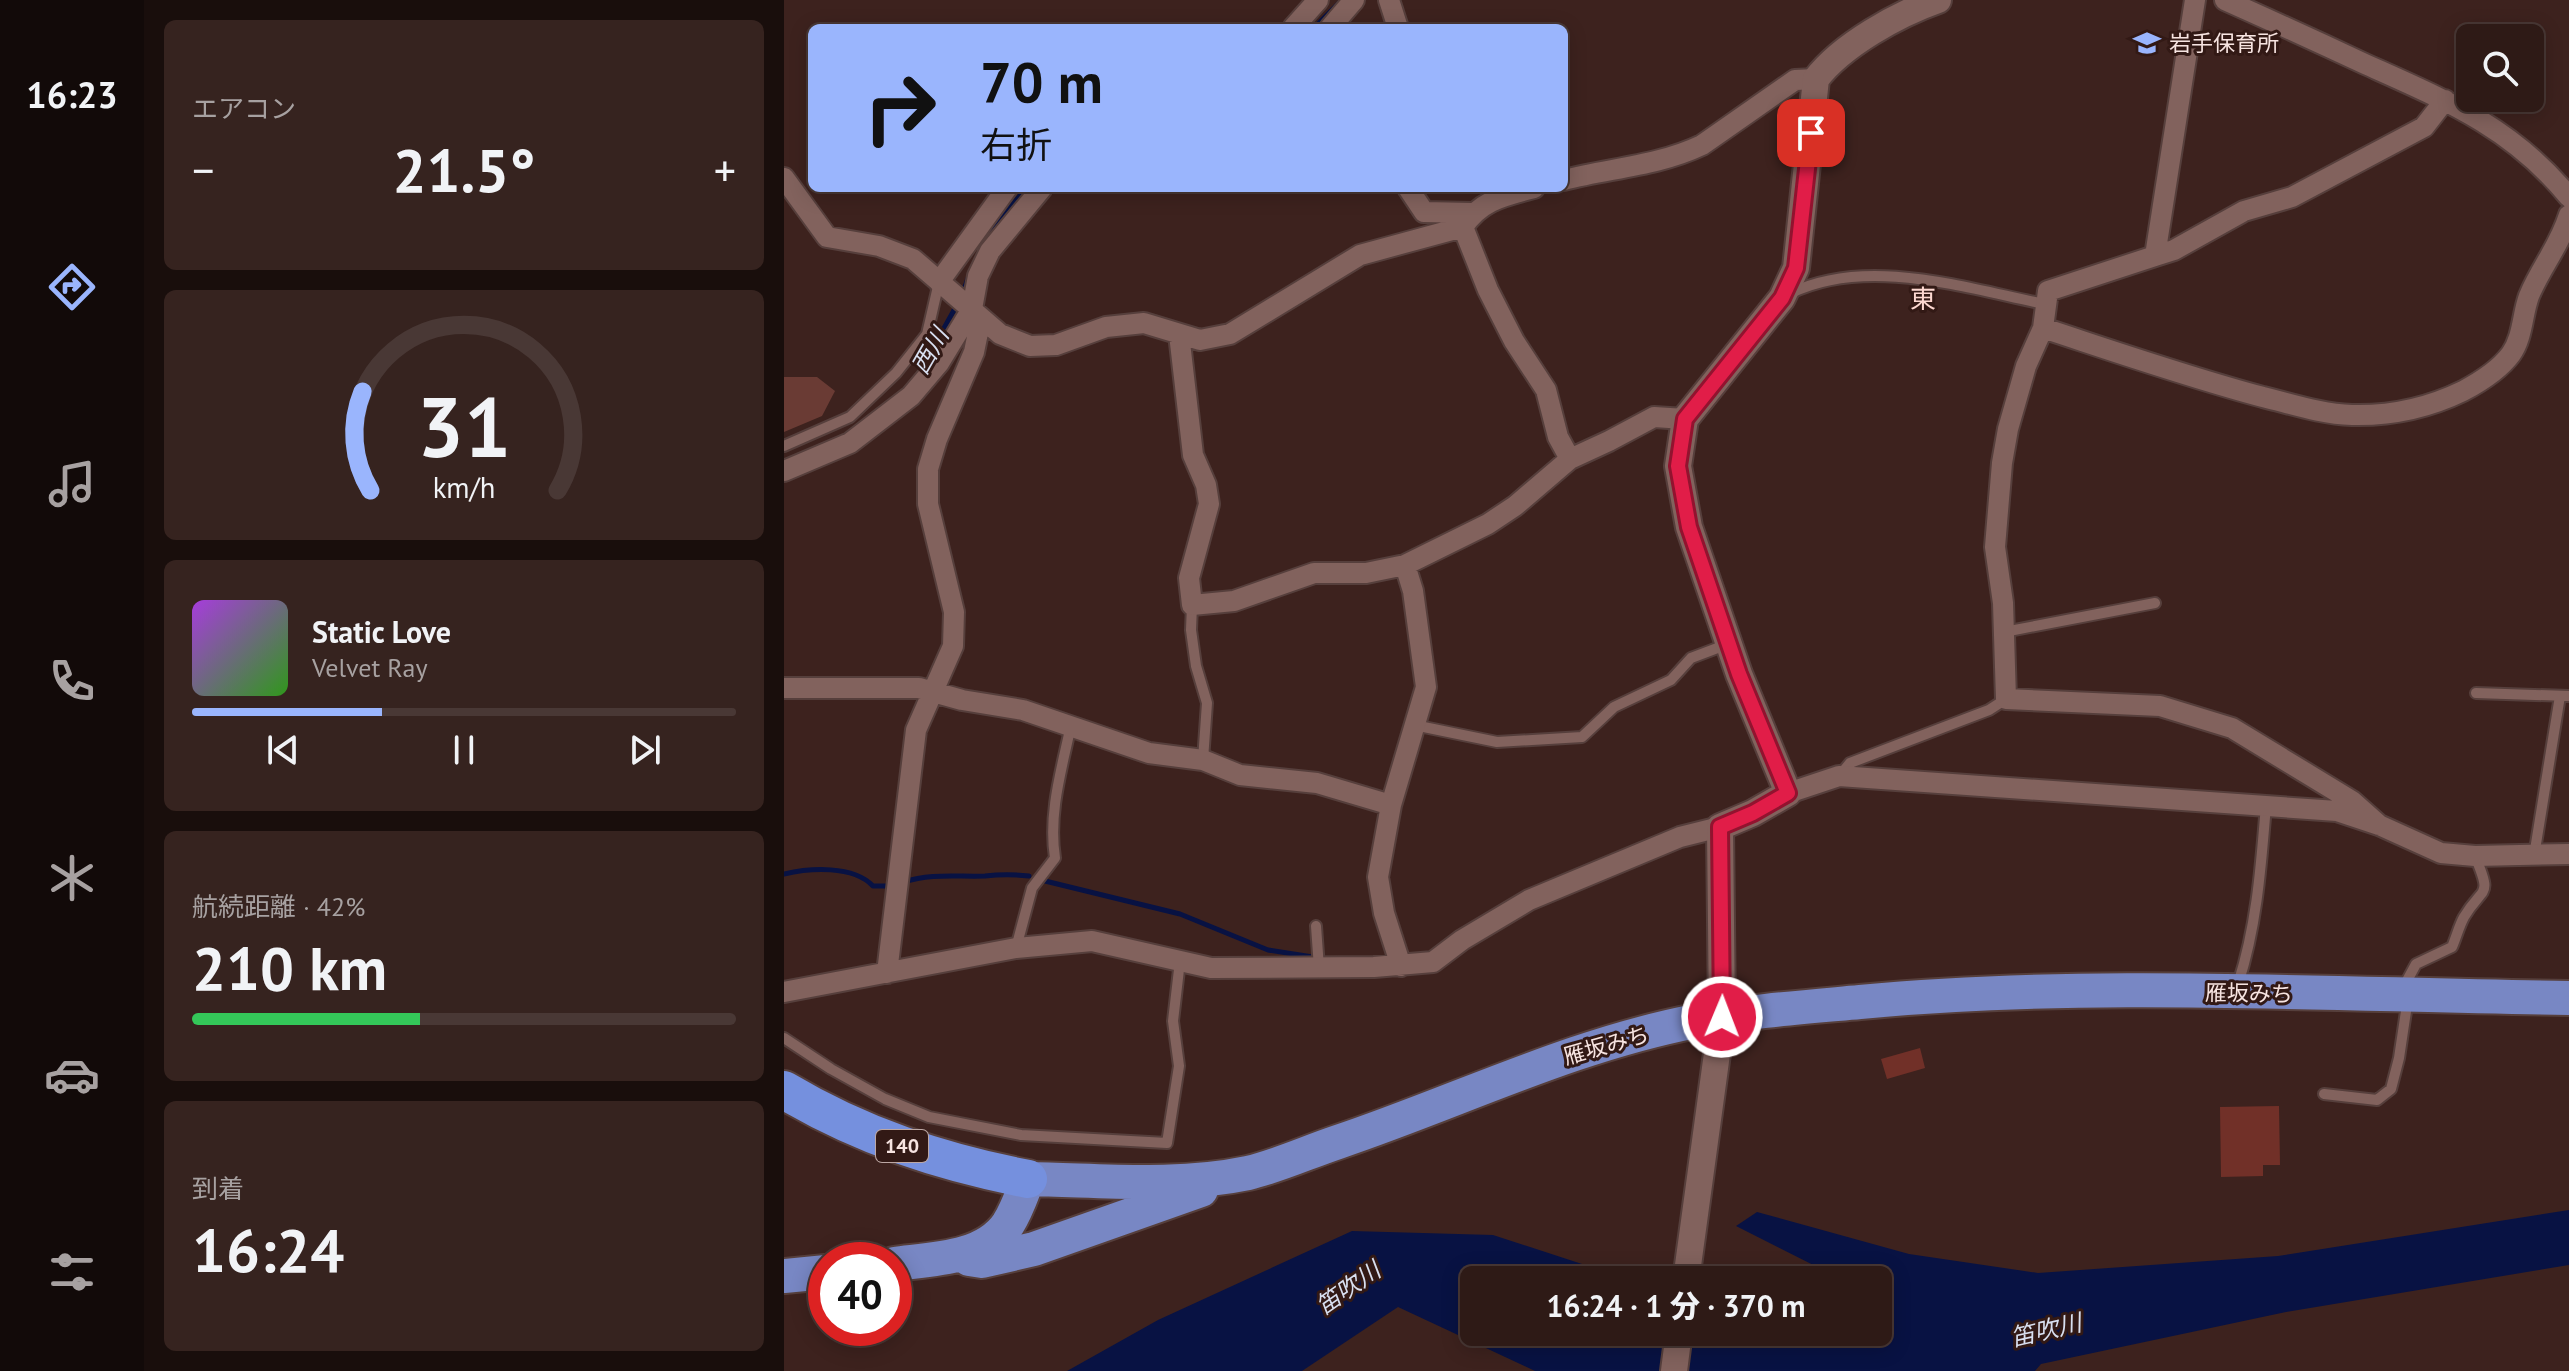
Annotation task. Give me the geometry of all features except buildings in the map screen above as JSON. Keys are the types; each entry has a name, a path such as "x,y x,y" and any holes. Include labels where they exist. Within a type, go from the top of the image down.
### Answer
{"highway":[{"name":"雁坂みち","path":"1028,1179 1186,1180 1250,1172 1585,1050 1650,1032 1721,1028 1950,994 2041,990 2569,998"},
{"name":"140","path":"784,1090 865,1133 919,1153 1028,1179"},
{"path":"945,1257 982,1261 1034,1249 1250,1172"},
{"path":"912,1262 945,1257 988,1243 1006,1227 1028,1179"},
{"path":"784,1276 808,1274"}],"street":[{"path":"1297,24 1318,0"},
{"path":"1333,24 1354,0"},
{"path":"1389,0 1397,24"},
{"path":"2155,256 2195,0"},
{"path":"2225,0 2445,100 2491,125 2533,157 2569,197"},
{"path":"1788,793 1729,644 1689,527 1678,466 1685,419 1782,298 1796,268 1816,79 1826,65 1927,2"},
{"path":"1568,179 1688,152 1795,80 1816,79"},
{"path":"2379,825 2352,801 2232,728 2160,706 2006,699 2004,632 1995,547 2002,463 2026,366 2043,328 2048,291 2174,250 2244,211 2292,197 2424,127 2445,100"},
{"path":"784,178 827,237 879,246 913,259 1000,334 1030,346 1056,345 1106,327 1144,323 1200,340 1230,334 1360,255 1468,220 1489,201 1520,192"},
{"path":"939,282 1004,192"},
{"path":"887,973 916,730 953,646 954,612 928,504 928,469 937,439 974,352 978,276 990,251 1039,192"},
{"path":"1411,192 1424,212 1468,220"},
{"path":"2043,328 2207,382 2313,410 2351,415 2402,412 2439,402 2472,386 2511,354 2529,297 2562,240 2569,215"},
{"path":"1468,220 1488,290 1514,341 1546,390 1558,437 1570,459"},
{"path":"784,471 850,443 911,396 976,313"},
{"path":"1179,334 1193,455 1206,485 1209,504 1189,578 1192,605 1234,601 1314,573 1366,573 1405,565 1488,524 1515,506 1570,459 1654,417 1685,419"},
{"path":"1401,966 1384,913 1378,877 1391,805 1426,687 1413,591 1405,565"},
{"path":"784,688 919,688 962,700 1023,710 1149,753 1203,760 1240,775 1317,783 1391,805"},
{"path":"784,992 1016,948 1092,941 1211,968 1401,966 1433,962 1462,940 1529,900 1680,837 1720,827 1788,793 1839,776 2337,811 2379,825 2441,853 2475,856 2569,854"},
{"path":"1688,1266 1721,1028 1720,827"},
{"path":"1674,1371 1677,1346"}],"lane":[{"path":"1782,298 1813,282 1889,274 2044,304"},
{"path":"784,446 850,417 896,373 927,334 939,282"},
{"path":"2004,632 2155,603"},
{"path":"1192,605 1191,630 1196,666 1207,703 1203,760"},
{"path":"1414,725 1497,742 1582,737 1614,707 1671,680 1691,658 1729,644"},
{"path":"2476,693 2564,696 2534,856"},
{"path":"1839,776 1850,763 1989,710 2006,699"},
{"path":"1016,948 1032,888 1055,858 1052,837 1058,786 1071,725"},
{"path":"2235,993 2249,951 2258,905 2266,805"},
{"path":"2324,1094 2377,1100 2391,1089 2399,1058 2403,996 2416,964 2452,947 2465,916 2483,895 2485,880 2475,856"},
{"path":"1316,926 1319,968"},
{"path":"784,1038 885,1099 929,1117 1021,1135 1167,1143 1179,1066 1173,1021 1180,961"}],"shaded area":[{"path":"784,377 817,377 835,391 822,416 784,432"}],"water":[{"name":"笛吹川","path":"2569,1210 2569,1265 2286,1312 2041,1364 2035,1371 1535,1371 1481,1346 1892,1346 1892,1266 1815,1266 1736,1226 1757,1212 1909,1254 2038,1273 2278,1256"},
{"name":"笛吹川","path":"1352,1231 1493,1235 1588,1266 1460,1266 1460,1336 1398,1307 1302,1371 1067,1371 1158,1320"}],"waterway":[{"name":"西川","path":"1318,24 1341,1"},
{"name":"西川","path":"982,247 990,229 1023,192"},
{"name":"西川","path":"962,295 971,270"},
{"name":"西川","path":"922,368 958,303"},
{"path":"784,874 806,870 843,871 873,886 890,886"},
{"path":"904,882 934,876 1029,876"},
{"path":"1041,880 1180,914 1268,950 1319,958"}],"place":[{"name":"岩手保育所","path":"2147,43"}],"district":[{"name":"東","path":"1923,298"}],"route":[{"path":"1722,1017 1720,827 1788,793 1739,674 1689,527 1678,466 1685,419 1782,298 1796,268 1811,133"}]}
